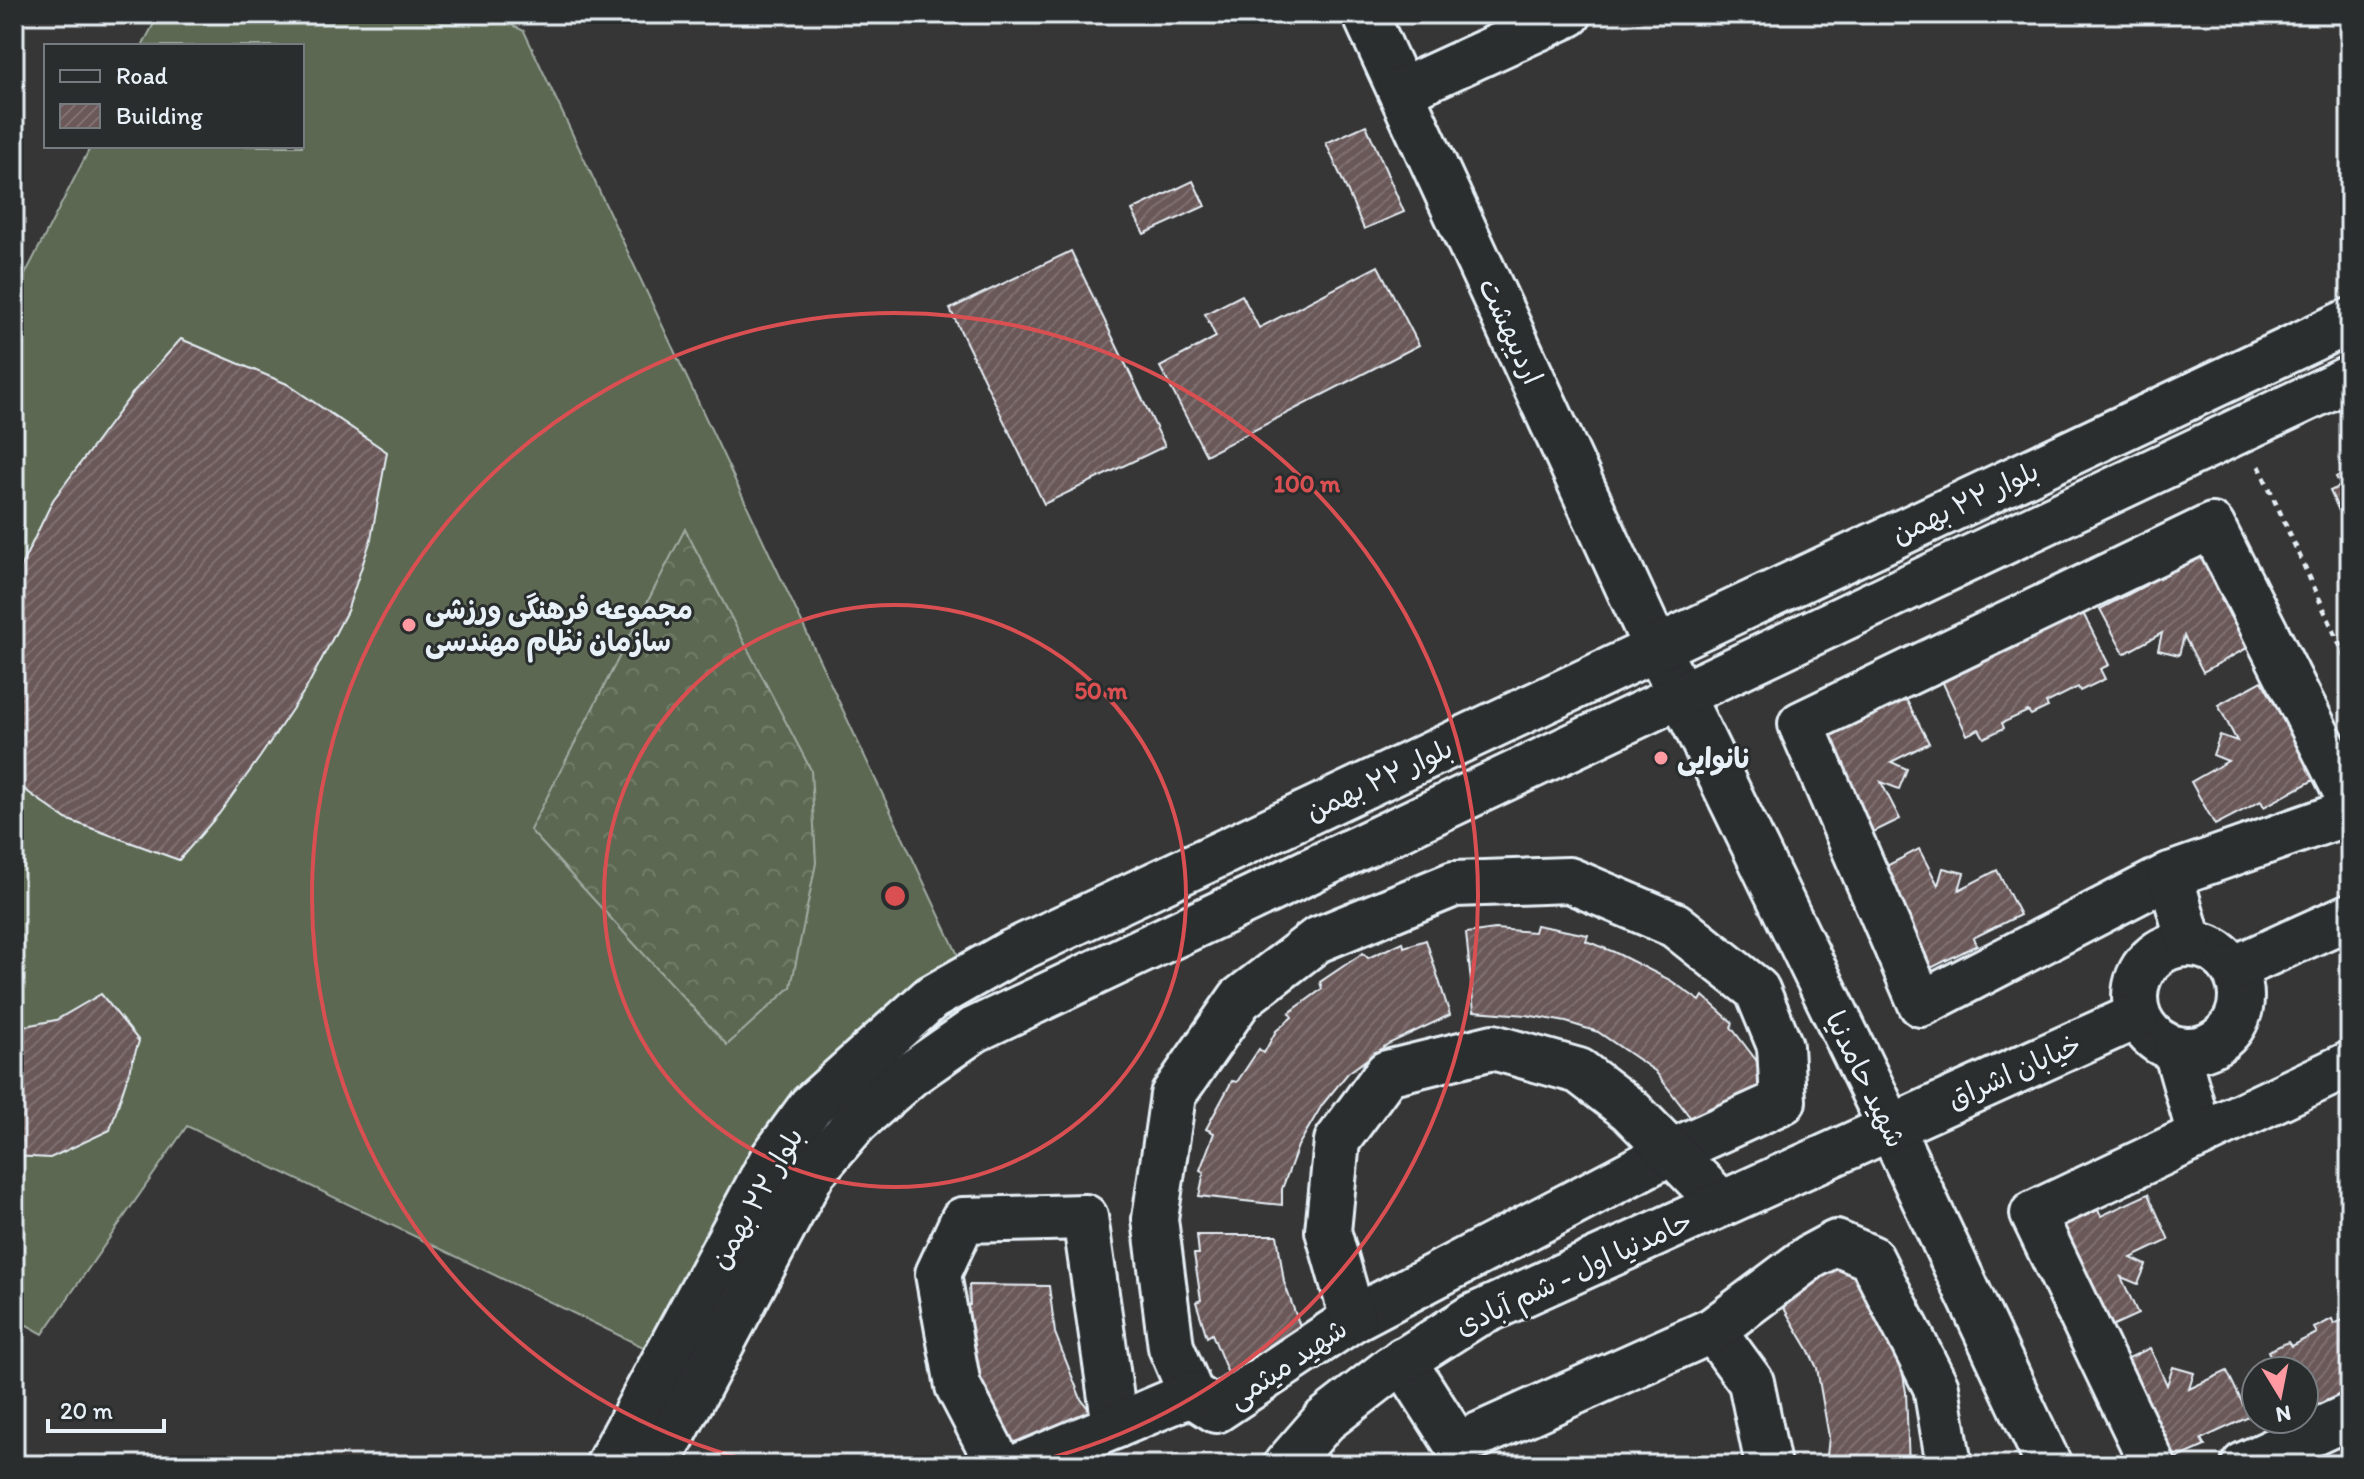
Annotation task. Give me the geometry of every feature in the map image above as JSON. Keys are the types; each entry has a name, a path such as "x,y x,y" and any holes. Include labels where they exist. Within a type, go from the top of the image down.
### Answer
{"street":[{"name":"اردیبهشت","path":"1365,14 1656,648 1681,695"},
{"path":"1401,91 1527,23 1569,14"},
{"name":"بلوار ۲۲ بهمن","path":"608,1465 773,1158 811,1106 931,998 1010,953 2350,321"},
{"name":"بلوار ۲۲ بهمن","path":"657,1465 813,1172 856,1122 911,1074 974,1030 2350,378"},
{"path":"2350,800 2212,526 1801,724 1921,1004 2170,875 2350,812"},
{"name":"شهید حامدنیا","path":"1681,695 1890,1126 2049,1465"},
{"path":"2170,875 2190,944"},
{"name":"شهید میثمی","path":"1569,880 1675,925 1757,990 1780,1046 1783,1101 1671,1152 1353,1319 1216,1410 1191,1394 1171,1347 1155,1219 1173,1095 1240,999 1317,940 1454,884 1569,880"},
{"path":"2233,969 2350,916"},
{"path":"2190,944 2207,948 2222,956 2233,969 2240,986 2241,1003 2236,1021 2226,1036 2202,1048 2176,1050 2159,1043 2146,1031 2137,1016 2134,999 2144,966 2157,954 2173,946 2190,944"},
{"name":"خیابان اشراق","path":"1890,1126 2137,1016"},
{"path":"1353,1319 1328,1231 1337,1141 1387,1073 1493,1047 1579,1071 1630,1110 1721,1203"},
{"path":"2176,1050 2200,1135"},
{"path":"2153,1465 2033,1214 2350,1064"},
{"name":"حامدنیا اول - شم آبادی","path":"1287,1465 1325,1420 1403,1360 1472,1317 1890,1126"},
{"path":"999,1465 958,1386 938,1274 963,1220 1085,1217 1115,1426"},
{"path":"1403,1360 1455,1455 1713,1330 1810,1257 1836,1243 1871,1258 1936,1387 1949,1465"},
{"path":"1713,1330 1751,1382 1768,1465"},
{"path":"1022,1465 1191,1394"},
{"path":"2244,1465 2350,1416"}],"path":[{"path":"2242,429 2350,667"}],"green space":[{"name":"مجموعه فرهنگی ورزشی سازمان نظام مهندسی","path":"159,14 490,14 524,31 958,955 643,1347 187,1126 43,1334 14,1318 14,296 90,148 304,148 304,44 143,44"},
{"path":"685,529 811,770 816,863 791,987 727,1045 530,830"}],"building":[{"path":"1366,125 1404,212 1364,229 1326,143"},
{"path":"1193,181 1205,206 1144,234 1132,210"},
{"path":"1071,251 1165,446 1044,504 950,309"},
{"path":"1378,266 1419,345 1206,455 1160,367 1216,337 1205,314 1242,295 1259,328"},
{"path":"181,339 287,384 387,452 371,539 347,611 307,687 260,757 219,814 179,860 66,819 14,782 14,586 53,500 135,390"},
{"path":"2350,470 2350,521 2344,509 2339,511 2330,491 2341,486 2336,477"},
{"path":"2199,547 2226,596 2221,599 2247,648 2203,672 2184,636 2179,655 2158,650 2162,633 2124,654 2100,609 2146,585 2142,578"},
{"path":"2082,611 2109,665 2100,669 2105,679 2080,691 2078,687 2046,703 2048,707 2031,715 2028,711 2002,723 2004,728 1984,738 1979,729 1967,735 1942,681"},
{"path":"2262,681 2289,730 2295,727 2321,776 2264,807 2261,801 2215,825 2191,782 2228,761 2213,755 2220,735 2237,741 2218,705"},
{"path":"1906,699 1929,743 1891,762 1907,769 1899,789 1881,782 1900,819 1855,841 1799,745 1857,716 1860,722"},
{"path":"1919,849 1938,885 1943,868 1964,873 1959,890 1997,870 2020,915 1973,938 1977,945 1919,974 1875,872"},
{"path":"1536,925 1588,935 1586,941 1670,980 1700,1001 1703,996 1733,1023 1731,1027 1756,1060 1772,1089 1699,1129 1655,1071 1598,1032 1526,1015 1474,1011 1466,933 1495,929 1534,932"},
{"path":"1426,940 1450,1015 1388,1044 1348,1073 1322,1105 1298,1146 1282,1189 1282,1205 1199,1196 1204,1172 1200,1170 1214,1133 1206,1129 1232,1081 1237,1082 1259,1049 1264,1053 1276,1031 1292,1017 1289,1013 1322,989 1320,982 1363,953 1368,958 1403,942 1404,947"},
{"path":"101,994 139,1041 110,1130 50,1158 14,1156 14,1028 56,1020"},
{"path":"2148,1194 2169,1240 2131,1258 2146,1265 2138,1284 2121,1277 2138,1314 2092,1335 2039,1237 2098,1210 2101,1216"},
{"path":"1197,1235 1277,1235 1284,1282 1301,1329 1235,1391 1212,1334 1207,1337 1196,1302 1201,1300 1194,1254 1199,1254"},
{"path":"1848,1255 1900,1357 1906,1392 1909,1465 1826,1465 1829,1437 1817,1368 1782,1305"},
{"path":"969,1285 1049,1286 1055,1333 1081,1399 1090,1411 1018,1453 1012,1439 1007,1441 984,1385 980,1387 967,1305 970,1305"},
{"path":"2350,1317 2350,1398 2320,1412 2320,1355 2270,1355 2268,1351 2288,1342 2291,1346 2317,1333 2314,1328 2332,1319 2334,1324"},
{"path":"2150,1348 2167,1385 2173,1367 2194,1373 2189,1389 2227,1371 2240,1398 2240,1421 2201,1439 2205,1446 2162,1465 2105,1369"}],"place":[{"name":"مجموعه فرهنگی ورزشی سازمان نظام مهندسی","path":"409,625"},
{"name":"نانوایی","path":"1661,758"}]}
